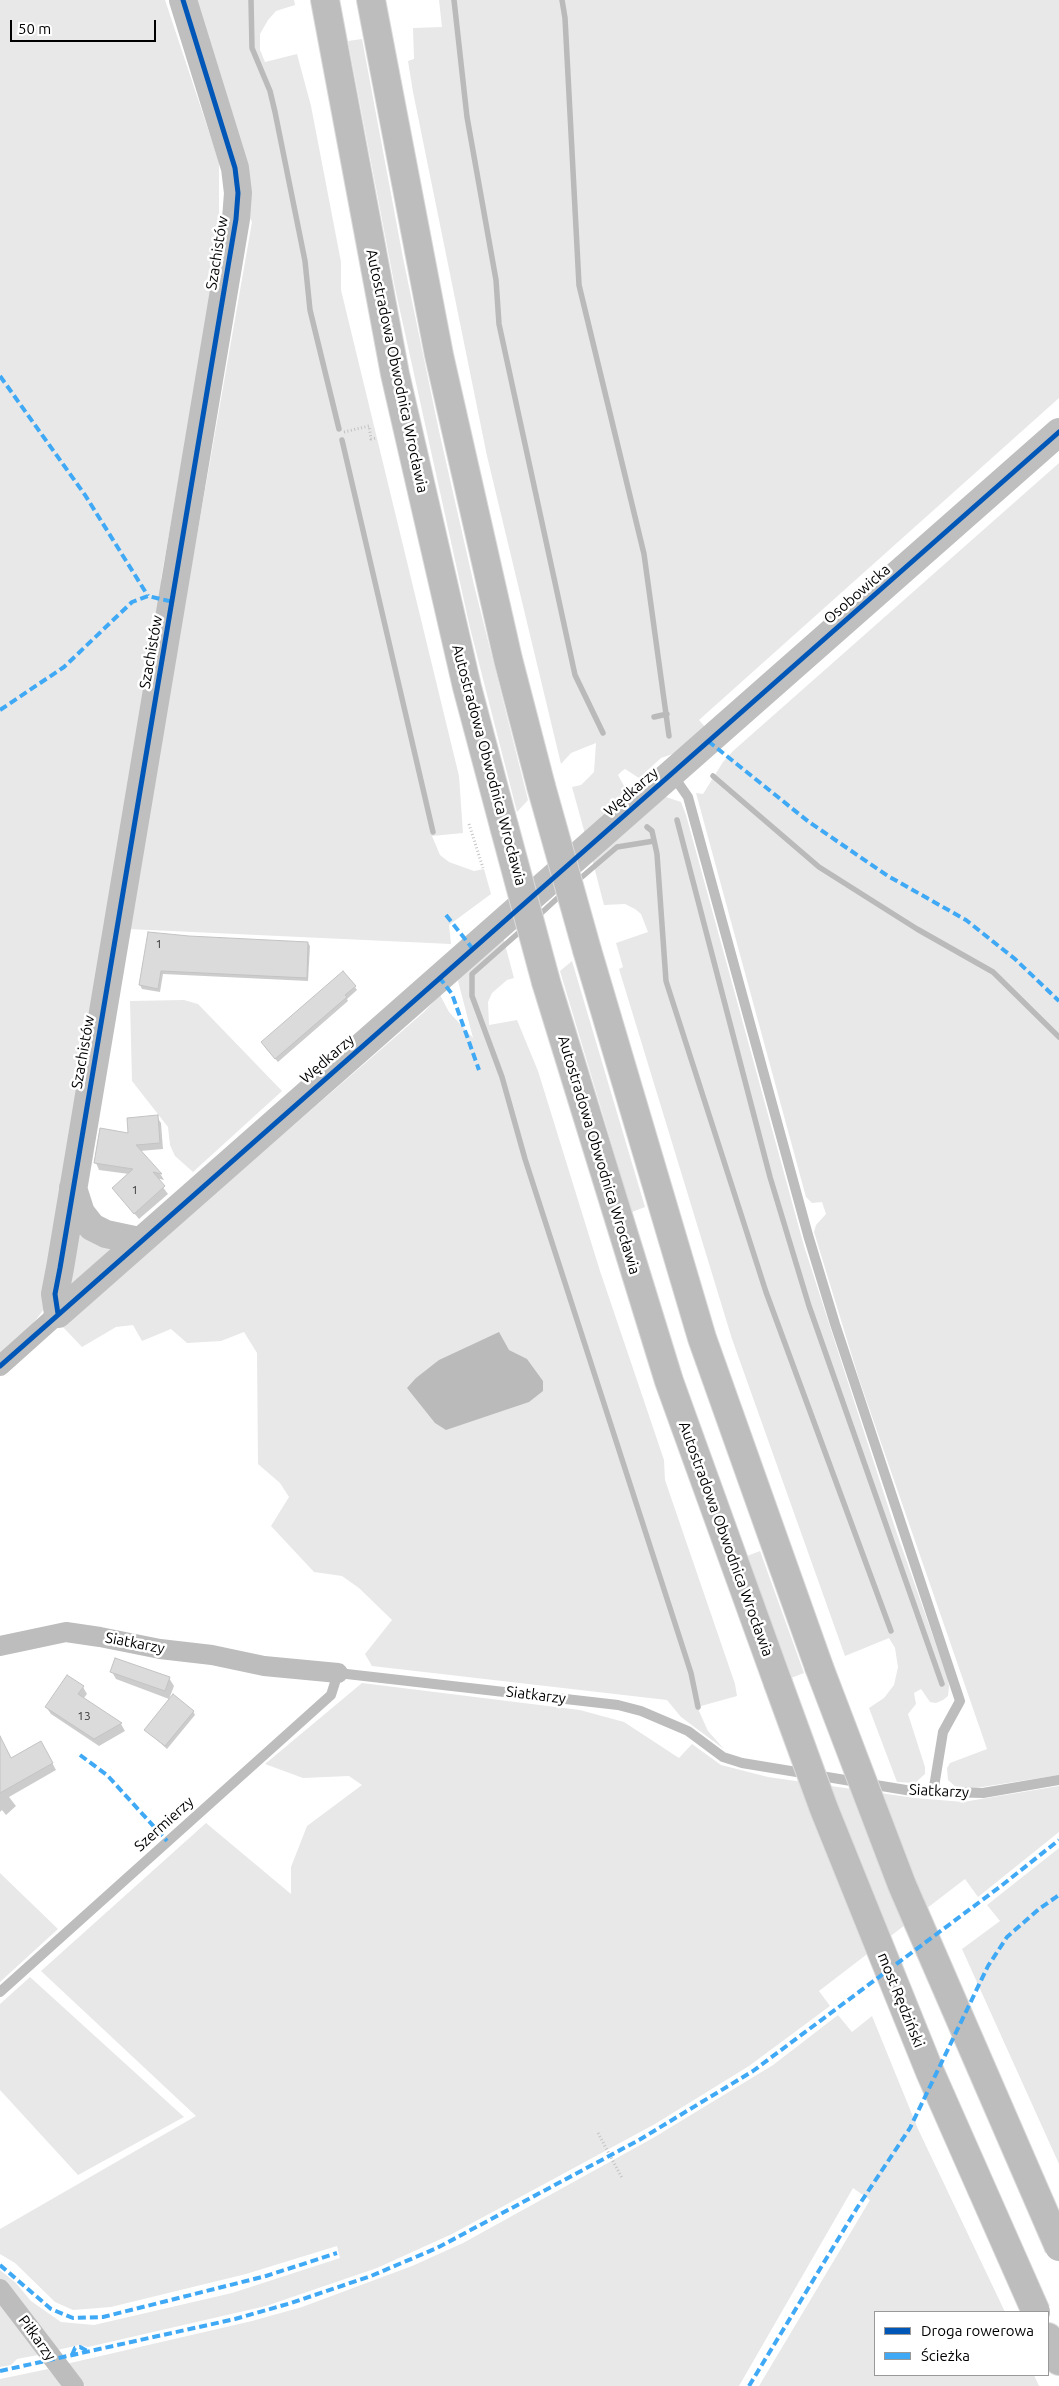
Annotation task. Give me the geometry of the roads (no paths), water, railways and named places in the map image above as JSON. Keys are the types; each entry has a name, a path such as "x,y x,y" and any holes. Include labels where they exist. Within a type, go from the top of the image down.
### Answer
{"highway":[{"name":"Autostradowa Obwodnica Wrocławia","path":"325,0 394,374 466,687 546,982 668,1381 778,1683"},
{"path":"372,0 438,355 508,659 586,950 702,1338 819,1667 902,1885 1059,2248"},
{"name":"most Rędziński","path":"778,1683 824,1809 926,2063 1036,2311"},
{"path":"1049,2339 1059,2361"}],"street":[{"name":"Szachistów","path":"58,1314 56,1294 73,1188 238,202 235,168 183,0"},
{"name":"Osobowicka","path":"671,773 1059,432"},
{"name":"Wędkarzy","path":"0,1366 139,1241 671,773"},
{"name":"Szachistów","path":"73,1188 81,1213 92,1227 106,1234 139,1241"},
{"name":"Siatkarzy","path":"0,1646 66,1632 100,1636 160,1649 212,1655 264,1666 338,1673"},
{"name":"Piłkarzy","path":"0,2289 74,2386"}],"lane":[{"path":"671,773 688,797 808,1235 838,1333 960,1701 942,1732 933,1793"},
{"name":"Siatkarzy","path":"338,1673 618,1705 641,1711 688,1731 723,1757 771,1770 933,1793 983,1793 1059,1780"},
{"name":"Szermierzy","path":"0,1992 331,1695 338,1673"}],"waterway":[{"path":"251,0 252,48 270,91 275,112 305,261 310,310 339,429"},
{"path":"454,0 467,117 496,280 499,324 575,675 603,733"},
{"path":"562,0 565,18 579,285 644,554 669,736"},
{"path":"342,440 433,832"},
{"path":"654,717 667,714"},
{"path":"713,776 819,867 917,929 993,972 1059,1037"},
{"path":"677,820 770,1177 809,1306 942,1684"},
{"path":"647,827 652,831 657,854 666,981 766,1292 891,1631"},
{"path":"576,882 617,847 654,841"},
{"path":"537,917 563,893"},
{"path":"524,928 472,974 472,996 502,1077 525,1159 691,1673 698,1707"}]}
